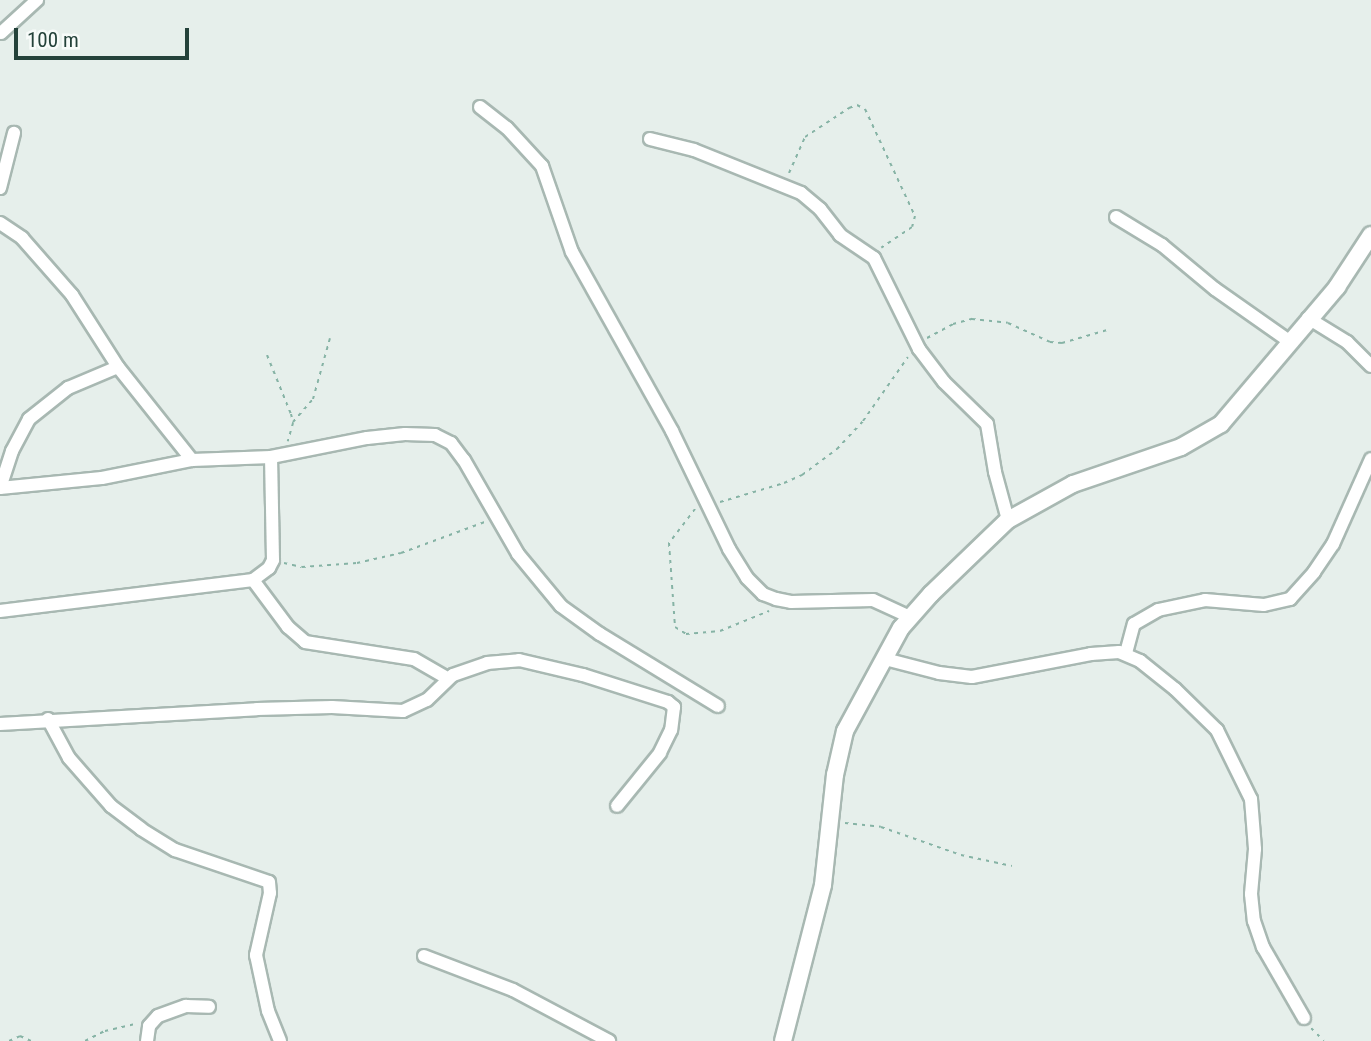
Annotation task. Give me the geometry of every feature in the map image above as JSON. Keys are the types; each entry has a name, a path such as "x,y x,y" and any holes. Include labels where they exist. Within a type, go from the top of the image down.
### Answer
{"street":[{"path":"1,33 37,0"},
{"path":"480,107 507,128 542,166 572,252 647,384 710,505 729,549 747,578 763,594 787,601 873,600 910,617"},
{"path":"0,188 14,133"},
{"path":"650,139 694,150 811,200 840,234 874,257 917,345 944,382 987,424 995,472 1008,520"},
{"path":"1116,216 1162,245 1215,289 1290,341"},
{"path":"0,223 22,238 72,295 118,368 192,460"},
{"path":"783,1041 819,905 835,775 845,731 910,617 1008,520 1073,484 1181,447 1203,436 1232,412 1337,286 1371,235"},
{"path":"1308,318 1347,342 1371,366"},
{"path":"118,368 68,388 29,419 12,451 1,482 102,478 192,460 277,456 367,438 435,435 451,443 464,460 518,554 561,606 600,634 718,706"},
{"path":"0,611 253,580 269,568 273,560 277,456"},
{"path":"1126,653 1134,624 1158,610 1205,600 1264,605 1290,599 1314,572 1333,544 1371,459"},
{"path":"253,580 288,627 306,642 414,659 448,679"},
{"path":"885,659 939,673 972,677 1091,654 1126,653 1157,673 1196,707 1217,730 1251,799 1254,826 1254,920 1263,947 1304,1018"},
{"path":"0,724 48,719 332,706 403,711 427,700 448,679 487,663 519,660 554,666 668,702 675,712 666,741 654,764 617,806"},
{"path":"48,719 69,758 111,806 141,829 175,850 269,881 270,893 256,955 268,1011 279,1041"},
{"path":"424,956 513,990 609,1041"},
{"path":"147,1041 151,1022 186,1006 209,1007"}],"path":[{"path":"782,186 805,137 849,108 857,106 865,109 915,216 912,227 886,243 874,257"},
{"path":"710,505 784,483 802,475 837,449 863,421 917,345 953,324 972,319 1008,323 1050,342 1062,343 1107,330"},
{"path":"277,456 293,423 313,399 330,338"},
{"path":"267,355 293,423"},
{"path":"701,488 690,519 669,543 675,628 685,634 720,631 736,627 787,601"},
{"path":"273,560 302,566 357,564 401,553 496,518"},
{"path":"830,823 881,827 961,855 1012,866"},
{"path":"1304,1018 1324,1041"},
{"path":"85,1041 105,1031 151,1022"},
{"path":"9,1041 20,1036 31,1041"}]}
